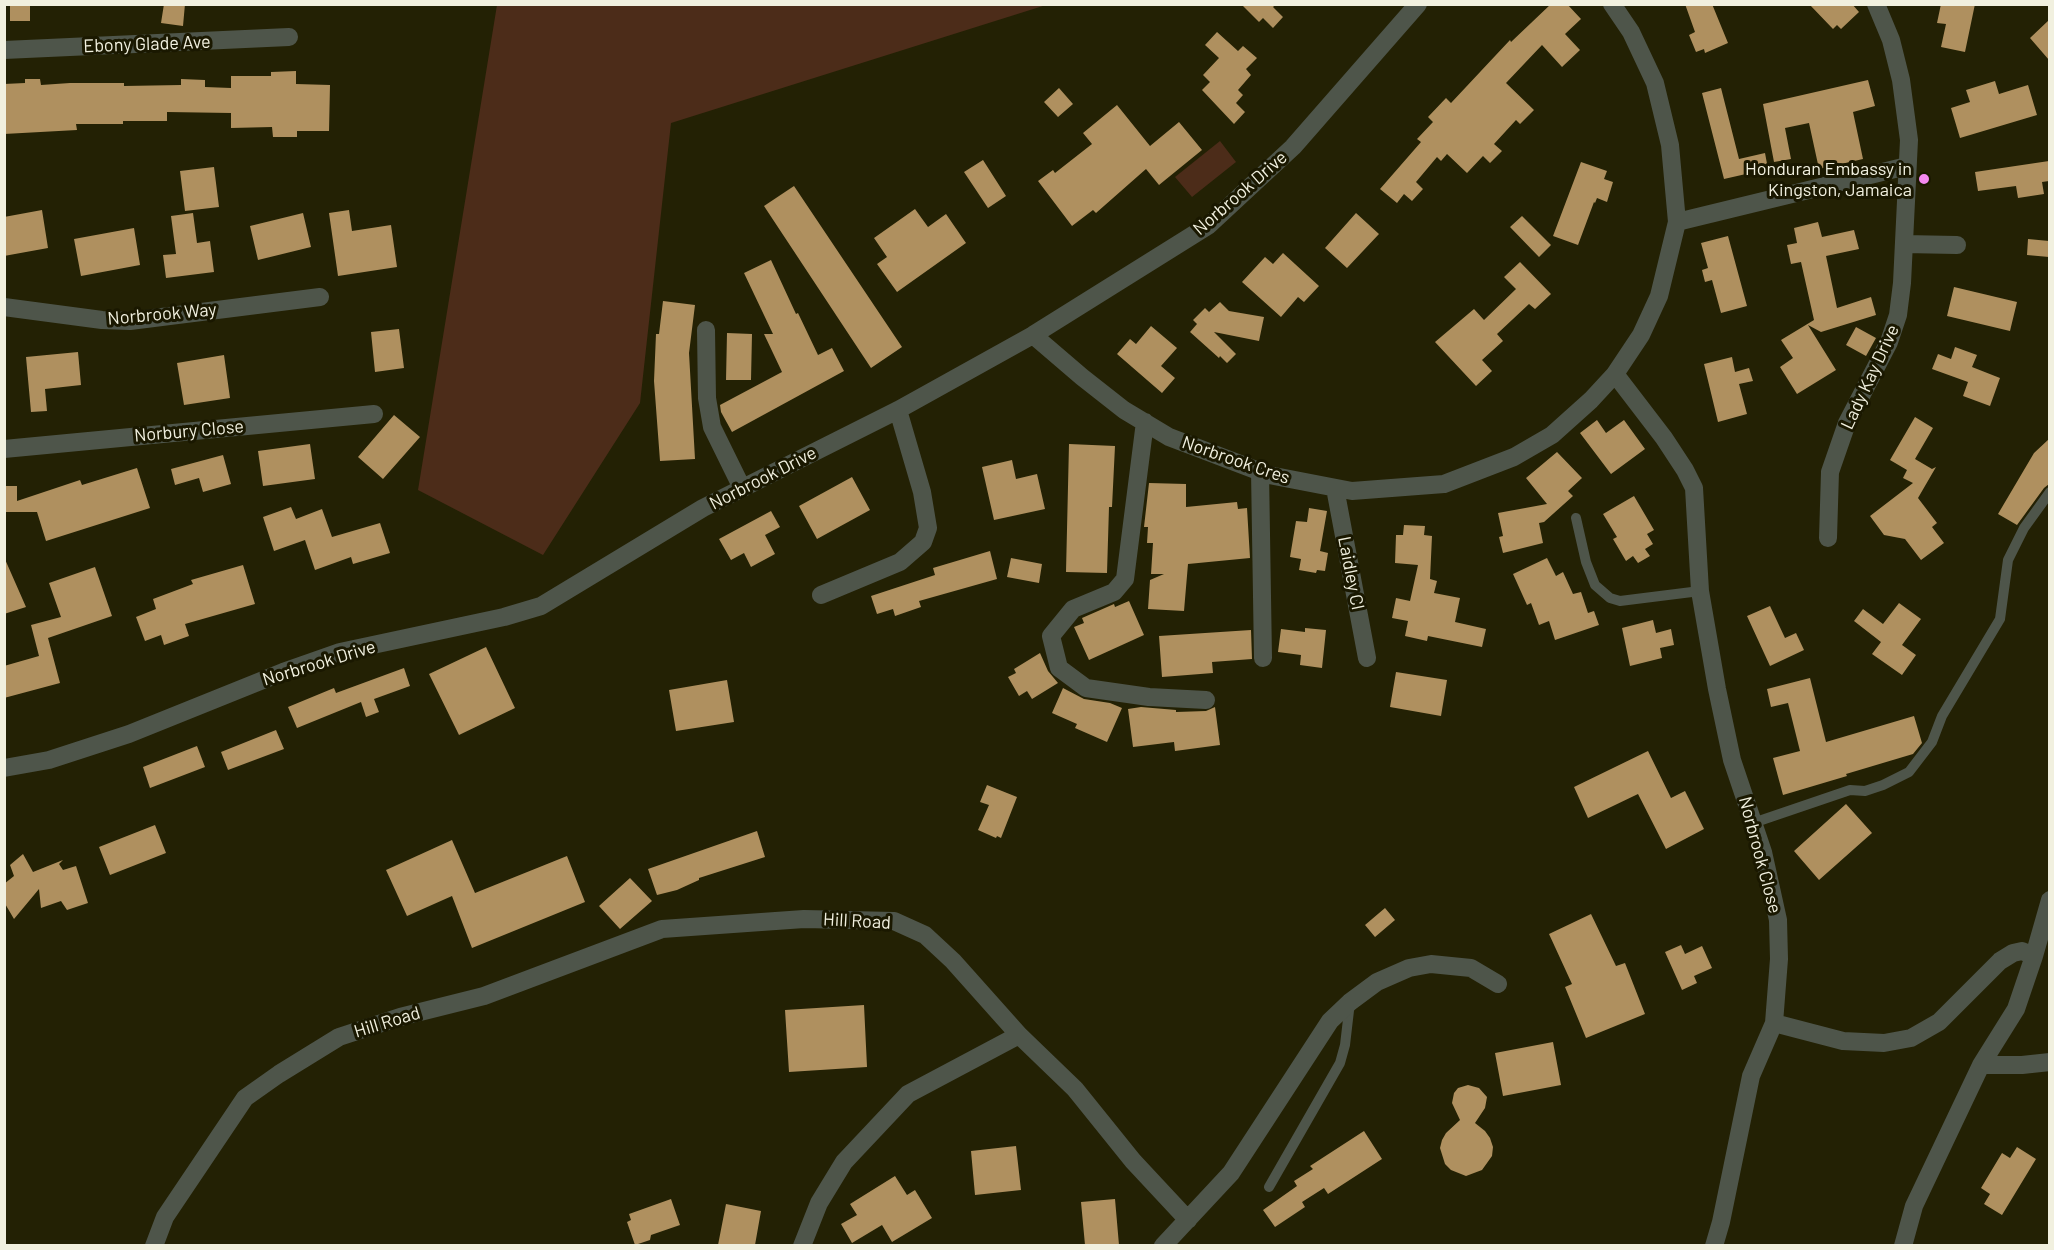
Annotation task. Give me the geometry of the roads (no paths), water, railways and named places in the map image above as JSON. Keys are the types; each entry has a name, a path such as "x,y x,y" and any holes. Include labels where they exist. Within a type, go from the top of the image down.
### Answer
{"street":[{"name":"Norbrook Drive","path":"4,768 49,760 129,734 283,672 340,652 504,617 541,606 703,508 898,410 1033,335 1209,225 1293,147 1418,4"},
{"name":"Norbrook Cres","path":"1033,335 1124,410 1169,437 1269,475 1352,491 1444,484 1514,457 1552,435 1616,374 1641,335 1659,296 1677,222 1670,145 1655,83 1631,32 1612,4"},
{"name":"Lady Kay Drive","path":"1828,538 1830,472 1847,423 1889,342 1898,315 1902,283 1908,140 1901,80 1891,40 1876,4"},
{"name":"Ebony Glade Ave","path":"4,50 289,38"},
{"path":"1677,222 1906,165"},
{"path":"1904,244 1957,245"},
{"name":"Norbrook Way","path":"4,307 102,320 130,321 320,297"},
{"path":"706,330 707,398 712,427 742,488"},
{"name":"Norbrook Close","path":"1616,374 1664,438 1694,488 1700,591 1717,689 1732,760 1763,852 1778,920 1779,959 1774,1023 1751,1076 1721,1222 1714,1245"},
{"path":"821,595 900,562 923,542 927,528 921,492 898,410"},
{"name":"Norbury Close","path":"4,449 374,414"},
{"path":"1145,422 1125,579 1114,592 1073,609 1051,636 1059,668 1086,687 1149,697 1206,700"},
{"path":"1260,471 1263,658"},
{"name":"Laidley Cl","path":"1335,488 1367,658"},
{"path":"1903,1245 1914,1206 1982,1065 2016,1009 2034,956 2049,900"},
{"name":"Hill Road","path":"154,1245 165,1217 245,1098 339,1037 400,1017 484,996 662,929 804,919 894,921 925,935 953,961 1018,1035 1076,1089 1133,1161 1188,1220"},
{"path":"1774,1023 1843,1041 1884,1043 1911,1038 1939,1022 2000,961 2013,953 2022,951 2034,956"},
{"path":"1163,1245 1232,1173 1324,1029 1350,1002 1377,982 1409,968 1431,964 1471,968 1498,984"},
{"path":"802,1245 819,1203 844,1162 908,1094 1018,1035"},
{"path":"1982,1065 2049,1062"}],"lane":[{"path":"1753,823 1850,790 1865,791 1909,772 1932,742 1942,716 2000,619 2008,560 2024,528 2049,492"},
{"path":"1576,518 1586,562 1595,585 1610,598 1620,601 1700,591"},
{"path":"1269,1187 1340,1063 1345,1045 1350,1002"}],"place":[{"name":"Honduran Embassy in Kingston, Jamaica","path":"1924,179"}]}
